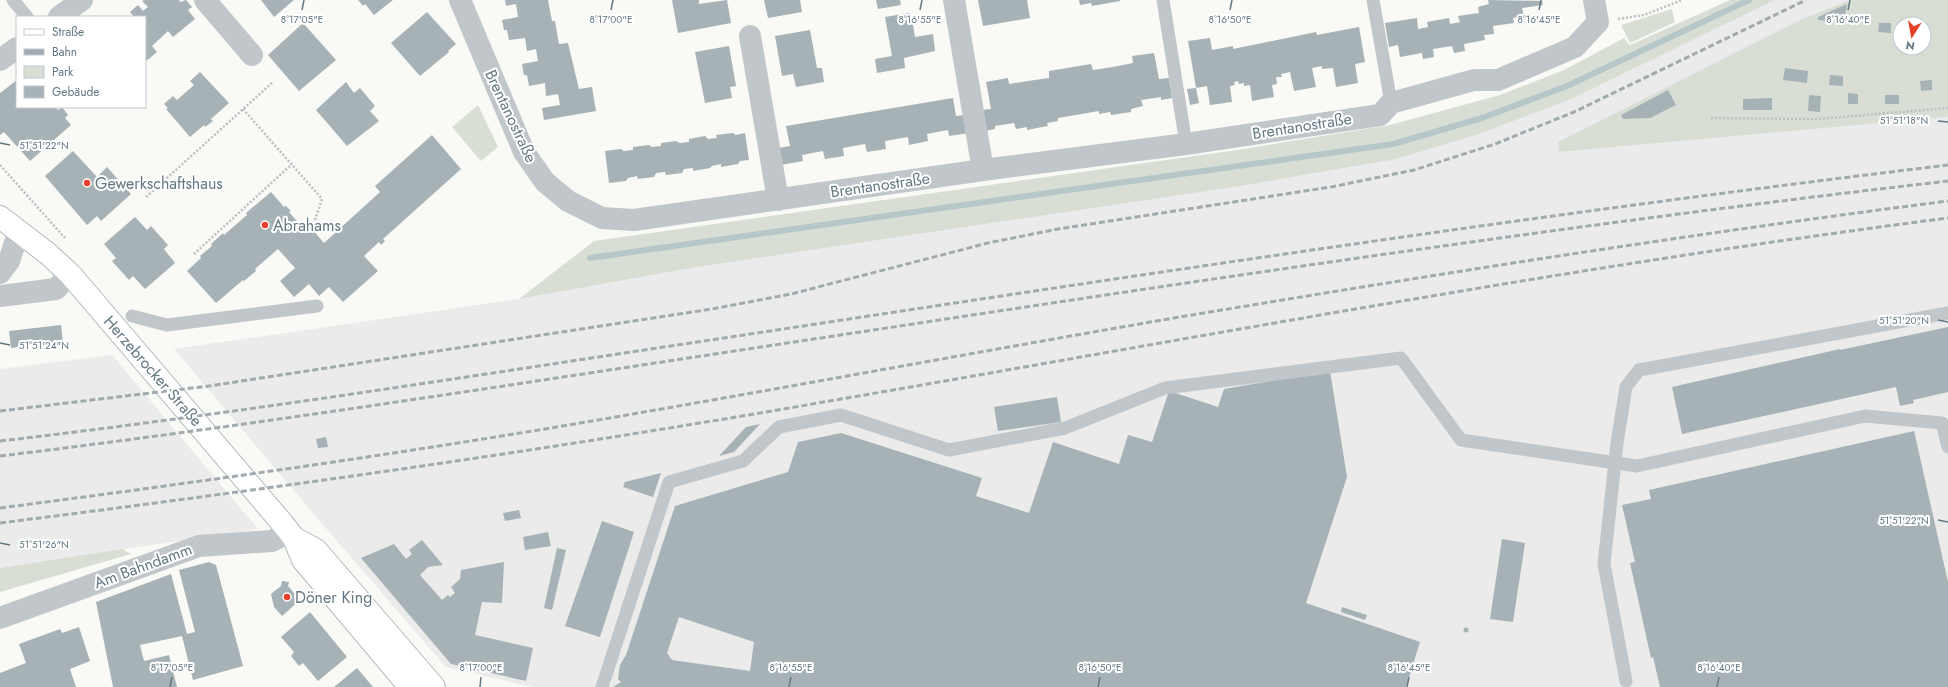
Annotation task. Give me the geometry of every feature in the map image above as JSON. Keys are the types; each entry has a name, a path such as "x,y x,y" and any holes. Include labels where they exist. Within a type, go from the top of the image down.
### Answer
{"main road":[{"name":"Herzebrocker Straße","path":"0,217 70,274 292,535 303,560 410,687"},
{"name":"Herzebrocker Straße","path":"292,535 316,550 434,687"}],"street":[{"path":"60,16 82,0"},
{"path":"205,0 252,55"},
{"name":"Brentanostraße","path":"460,0 524,152 545,182 568,200 602,218 634,220 983,170 1186,144 1380,114 1391,103 1474,80 1498,80 1575,47 1598,22"},
{"path":"954,0 983,170"},
{"path":"1594,0 1598,22"},
{"path":"750,36 778,200"},
{"path":"0,60 16,49"},
{"path":"0,273 9,260 19,231"},
{"path":"0,296 56,289 70,274"},
{"name":"Am Bahndamm","path":"0,618 199,546 272,541 292,535"}],"lane":[{"path":"13,0 26,16"},
{"path":"1163,0 1186,144"},
{"path":"1373,0 1391,103"},
{"path":"132,316 167,325 317,306"},
{"path":"1626,681 1604,564 1617,443 1626,387 1639,370 1948,313"},
{"path":"602,687 669,482 743,461 779,427 841,415 949,450 1065,428 1165,388 1401,358 1461,440 1637,466 1865,416 1942,423 1948,447"}],"path":[{"path":"1598,22 1644,15 1682,0"},
{"path":"146,197 273,82"},
{"path":"1711,118 1817,119 1948,108"},
{"path":"243,109 322,199 314,223"},
{"path":"194,254 292,164"},
{"path":"0,165 66,239"}],"shaded area":[{"path":"1775,0 1850,0 1802,19 1559,142 1559,152 1948,117 1948,687 527,686 446,667 174,349 519,299 697,267 1482,133 1571,99"},
{"path":"112,355 258,529 0,568 0,369"}],"green space":[{"path":"1730,0 1775,0 1571,99 1482,133 1396,159 1240,186 697,267 519,299 594,241 1237,150 1390,125 1500,95 1564,70 1624,38 1630,45"},
{"path":"1850,0 1948,0 1948,117 1559,152 1558,142 1802,19"},
{"path":"1672,9 1675,22 1630,43 1621,25"},
{"path":"478,105 498,147 481,161 452,127"},
{"path":"122,549 131,554 0,592 0,568"}],"building":[{"path":"179,0 180,2 186,0 192,7 188,10 195,19 173,37 168,31 152,46 157,52 146,61 146,16 133,16 130,12 138,5 143,11 148,7 142,1"},
{"path":"261,0 294,0 274,17"},
{"path":"358,0 393,0 374,15 365,4 363,6"},
{"path":"505,0 548,0 552,21 555,21 559,44 568,43 579,89 592,87 596,111 544,120 542,108 560,105 558,94 546,96 545,83 529,86 527,75 524,75 522,64 538,61 536,49 527,51 525,38 509,40 507,30 504,30 502,20 518,17 516,4 506,6"},
{"path":"672,0 699,0 699,4 727,0 731,23 678,33"},
{"path":"764,0 800,0 802,12 768,18"},
{"path":"876,0 900,0 901,5 878,9"},
{"path":"978,0 1027,0 1030,18 983,26"},
{"path":"1079,0 1120,1 1092,6 1091,3 1080,5"},
{"path":"1488,0 1546,1 1542,1 1543,5 1522,8 1524,16 1513,18 1514,23 1493,26 1494,34 1484,35 1485,40 1464,44 1465,51 1454,53 1452,46 1433,49 1434,57 1423,59 1422,53 1400,57 1398,45 1389,47 1385,23 1417,18 1418,29 1428,27 1427,22 1449,18 1450,24 1460,22 1458,16 1479,13 1478,7 1489,4"},
{"path":"1847,4 1845,15 1833,18 1829,21 1818,20 1818,17"},
{"path":"427,12 456,44 448,51 449,52 420,76 391,43"},
{"path":"908,13 911,14 915,37 933,34 935,51 904,58 905,68 877,73 875,59 892,56 885,17"},
{"path":"303,23 336,60 299,91 268,55"},
{"path":"1879,23 1891,23 1891,33 1878,32"},
{"path":"1359,27 1365,62 1355,64 1358,83 1336,87 1333,68 1322,69 1322,66 1312,68 1316,87 1294,91 1290,72 1281,74 1282,77 1276,77 1277,84 1272,85 1274,97 1252,101 1250,85 1244,86 1244,83 1239,84 1238,81 1234,82 1235,85 1230,86 1232,102 1210,105 1207,86 1196,88 1188,41 1210,38 1212,50 1233,46 1233,49 1316,32 1317,35"},
{"path":"810,30 817,68 822,68 824,82 796,87 793,74 782,76 775,36"},
{"path":"729,46 736,86 730,87 732,98 705,103 695,52"},
{"path":"1154,53 1159,79 1169,78 1172,98 1161,100 1161,97 1141,100 1143,106 1131,109 1131,112 1111,115 1110,112 1099,114 1099,111 1058,118 1058,121 1047,123 1048,126 1027,130 1027,127 1016,129 1014,123 995,126 995,129 985,131 981,110 991,109 986,82 1008,78 1009,84 1049,78 1049,71 1091,64 1093,70 1113,67 1133,63 1132,56"},
{"path":"1785,68 1808,71 1807,83 1783,80"},
{"path":"200,72 229,103 211,119 213,121 205,127 204,125 190,137 166,109 168,108 164,104 173,96 177,100 194,85 190,81"},
{"path":"1830,75 1843,76 1843,86 1829,85"},
{"path":"1932,80 1932,90 1921,91 1920,81"},
{"path":"16,81 16,108 56,108 58,110 63,108 68,115 65,118 71,125 30,161 4,132 0,135 0,93"},
{"path":"346,82 354,93 360,88 375,106 370,111 379,121 347,146 316,110"},
{"path":"1196,88 1199,103 1190,105 1187,89"},
{"path":"1668,90 1676,105 1650,118 1623,119 1621,115"},
{"path":"1848,93 1858,94 1858,104 1848,104"},
{"path":"1809,95 1821,96 1820,112 1808,111"},
{"path":"1885,95 1899,95 1899,104 1885,104"},
{"path":"953,98 956,116 966,115 969,133 949,136 948,130 927,134 928,141 909,145 908,137 885,141 886,149 867,152 865,144 843,148 844,156 825,159 823,151 802,155 803,161 781,165 778,148 790,146 786,126"},
{"path":"1772,98 1772,110 1743,110 1743,99"},
{"path":"733,133 736,135 745,133 749,160 740,161 738,164 721,167 721,164 710,168 693,171 693,168 684,169 682,173 666,175 665,172 656,173 654,177 638,179 637,176 628,178 626,181 609,183 605,151 621,149 624,151 633,150 633,147 649,145 652,147 661,146 661,143 676,141 680,143 689,142 689,139 705,136 708,139 717,138 716,135"},
{"path":"432,135 461,169 383,239 385,241 381,245 379,242 364,256 378,271 343,302 329,287 319,296 309,284 294,297 280,281 295,268 278,249 255,269 256,271 216,303 187,271 201,258 200,256 212,246 211,244 223,233 224,235 247,215 246,213 271,192 284,207 286,206 291,211 289,212 301,226 306,222 324,243 380,192 375,186"},
{"name":"Gewerkschaftshaus","path":"73,151 97,177 107,167 131,194 101,221 97,216 87,225 45,176"},
{"path":"135,217 147,230 151,226 168,245 164,249 175,263 145,289 133,276 129,280 112,261 116,258 104,244"},
{"path":"61,325 63,342 11,348 9,331"},
{"path":"1948,327 1948,392 1913,400 1914,403 1900,406 1896,387 1682,434 1672,387 1840,349"},
{"path":"1330,371 1347,477 1306,603 1420,642 1406,687 613,687 621,682 618,679 620,665 626,655 675,506 788,472 798,442 841,433 982,478 976,496 1029,513 1053,442 1119,464 1128,435 1152,442 1169,391 1218,407 1224,389","holes":["679,617 754,642 750,671 672,660 667,653"]},
{"path":"1057,397 1061,422 998,431 994,407"},
{"path":"760,424 734,452 719,456 746,427"},
{"path":"1914,431 1948,582 1948,687 1660,687 1653,657 1651,658 1630,563 1635,562 1622,505 1651,499 1649,490"},
{"path":"326,437 328,447 318,448 316,439"},
{"path":"661,473 653,497 623,487 625,482"},
{"path":"519,510 521,518 505,521 503,513"},
{"path":"602,521 634,532 600,637 565,626"},
{"path":"548,532 551,546 525,550 523,537"},
{"path":"1502,539 1525,543 1513,622 1490,619"},
{"path":"422,540 443,565 428,567 420,575 442,600 448,595 450,597 455,593 451,587 460,579 461,570 504,562 502,603 482,602 475,635 533,648 526,681 451,664 361,558 394,544 406,559 412,554 409,550"},
{"path":"557,548 566,550 552,610 544,608"},
{"path":"209,562 216,565 243,666 193,680 182,636 140,645 144,661 169,655 177,687 113,687 96,602 171,574 187,634 195,632 179,570"},
{"path":"282,581 289,582 288,586 300,600 282,616 274,607 271,594 281,586"},
{"path":"1342,607 1367,615 1365,620 1341,612"},
{"path":"310,612 347,657 318,681 303,663 299,666 291,656 294,652 281,637"},
{"path":"79,627 90,661 70,669 76,687 0,687 0,673 26,663 19,644 60,629 62,633"},
{"path":"1464,628 1468,628 1468,632 1464,632"},
{"path":"357,668 373,687 334,687"}],"waterway":[{"path":"590,258 1393,144 1482,118 1567,86 1749,0"}],"railway":[{"path":"0,411 209,386 712,309 791,294 988,243 1058,229 1331,187 1414,170 1495,144 1574,112 1806,0"},
{"path":"0,441 181,418 362,392 1183,269 1489,225 1948,165"},
{"path":"0,456 174,434 348,409 1321,263 1634,220 1948,181"},
{"path":"0,508 225,478 374,456 670,407 1174,318 1367,286 1657,241 1948,201"},
{"path":"0,523 276,487 644,432 1644,261 1948,218"}],"place":[{"name":"Gewerkschaftshaus","path":"87,183"},
{"name":"Abrahams","path":"265,225"},
{"name":"Döner King","path":"287,597"}]}
